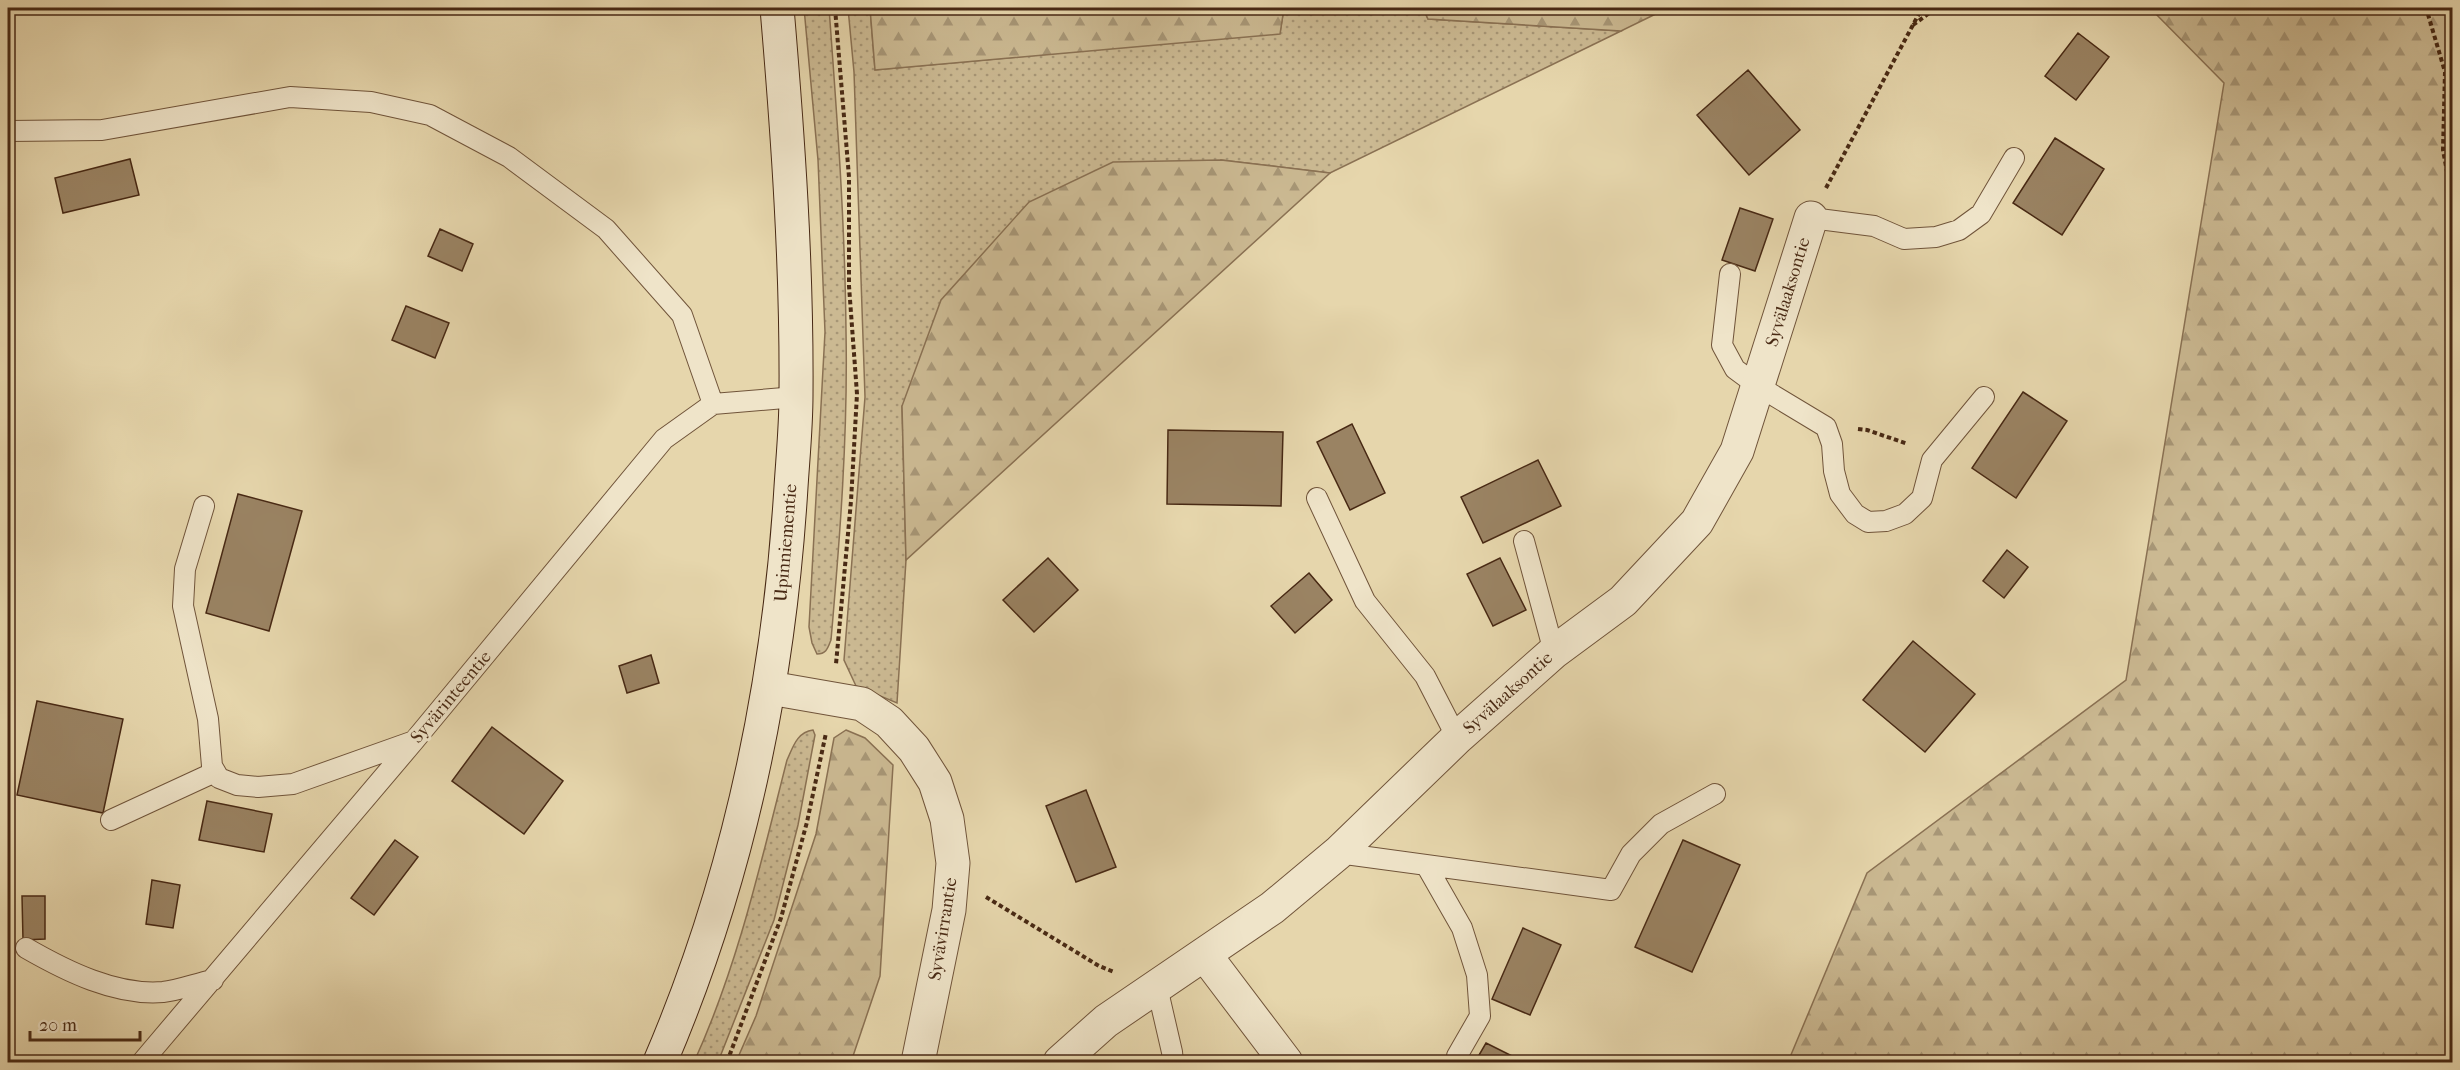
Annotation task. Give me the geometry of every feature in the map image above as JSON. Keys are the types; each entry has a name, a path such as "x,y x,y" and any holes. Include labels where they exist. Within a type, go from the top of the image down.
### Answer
{"street":[{"name":"Upinniementie","path":"660,1062 676,1025 715,915 743,815 770,688 788,542 796,397 794,243 777,8"},
{"name":"Syvälaaksontie","path":"1060,1062 1106,1021 1272,908 1338,853 1457,738 1554,652 1623,601 1697,522 1737,451 1811,218"},
{"name":"Syvävirrantie","path":"770,688 862,704 889,722 914,749 935,782 947,819 953,863 949,910 918,1062"},
{"path":"1205,955 1286,1062"}],"lane":[{"path":"9,130 102,130 290,97 371,102 430,116 508,157 606,229 682,315 713,404 796,397"},
{"path":"1811,218 1874,226 1904,240 1935,237 1959,230 1981,214 2014,158"},
{"path":"1730,274 1722,345 1735,369 1758,386 1826,427 1832,444 1834,471 1840,494 1855,514 1868,522 1886,521 1905,514 1922,498 1932,460 1984,397"},
{"name":"Syvärinteentie","path":"142,1062 414,741 664,439 713,404"},
{"path":"1317,498 1365,601 1425,676 1457,738"},
{"path":"204,507 185,569 183,606 208,719 212,766 219,778 237,786 293,784 414,741"},
{"path":"1524,541 1554,652"},
{"path":"111,820 215,772"},
{"path":"1338,853 1611,890 1631,854 1661,824 1715,794"},
{"path":"1426,865 1462,928 1477,975 1480,1016 1457,1056"},
{"path":"26,948 78,976 118,988 163,992 213,980"},
{"path":"1157,987 1173,1062"}],"path":[{"path":"727,1062 782,918 807,822 833,699 852,501 857,394 849,286 849,177 835,8"},
{"path":"1811,218 1922,8"},
{"path":"1911,26 1936,8"},
{"path":"2424,8 2427,11 2445,72 2443,150 2452,199"},
{"path":"1826,427 1867,430 1937,454"},
{"path":"952,877 1099,966 1157,987"}],"green space":[{"path":"804,8 829,8 844,250 846,408 843,486 831,640 828,648 820,654 817,654 812,643 809,627 825,332 818,160"},
{"path":"848,8 870,8 875,70 1280,33 1284,8 1423,8 1428,19 1621,31 1330,173 1221,160 902,406 906,560 897,703 856,686 844,660 865,397 854,72"},
{"path":"870,8 1284,8 1280,34 875,70"},
{"path":"1423,8 1668,8 1621,31 1428,19"},
{"path":"2150,8 2452,8 2452,1062 1788,1062 1867,873 2126,680 2224,83"},
{"path":"1221,160 1330,173 906,560 902,406 941,300 1029,202 1113,162"},
{"path":"813,730 815,735 798,825 774,920 718,1062 694,1062 710,1026 736,951 787,760 799,737"},
{"path":"846,730 865,738 893,765 880,976 851,1062 736,1062 756,1016 816,834 834,738"}],"building":[{"path":"2078,33 2109,57 2076,100 2045,76"},
{"path":"1748,70 1800,130 1749,175 1697,115"},
{"path":"2055,138 2104,169 2062,235 2013,203"},
{"path":"130,159 139,195 63,213 55,178"},
{"path":"1740,208 1773,219 1755,271 1722,260"},
{"path":"440,229 473,244 462,271 428,256"},
{"path":"406,306 449,323 435,358 392,340"},
{"path":"2023,392 2067,421 2016,498 1972,468"},
{"path":"1352,424 1385,493 1350,510 1317,442"},
{"path":"1168,430 1283,432 1281,506 1167,504"},
{"path":"1538,460 1561,506 1483,543 1461,497"},
{"path":"238,494 302,511 269,631 206,613"},
{"path":"2007,550 2028,567 2004,598 1983,581"},
{"path":"1048,558 1078,590 1034,632 1003,600"},
{"path":"1500,558 1526,610 1493,626 1467,574"},
{"path":"1309,573 1332,600 1295,633 1271,606"},
{"path":"1913,641 1975,694 1925,752 1863,700"},
{"path":"651,655 659,683 627,693 619,666"},
{"path":"37,701 123,719 103,813 17,795"},
{"path":"492,727 563,781 524,834 452,781"},
{"path":"1086,790 1116,867 1076,882 1046,806"},
{"path":"207,801 272,814 264,852 199,840"},
{"path":"395,840 418,857 374,915 351,898"},
{"path":"1683,840 1740,865 1692,972 1635,947"},
{"path":"152,880 180,885 173,928 146,924"},
{"path":"22,896 45,896 45,939 23,940"},
{"path":"1523,928 1561,945 1530,1015 1492,999"},
{"path":"1486,1043 1524,1062 1475,1062"}]}
